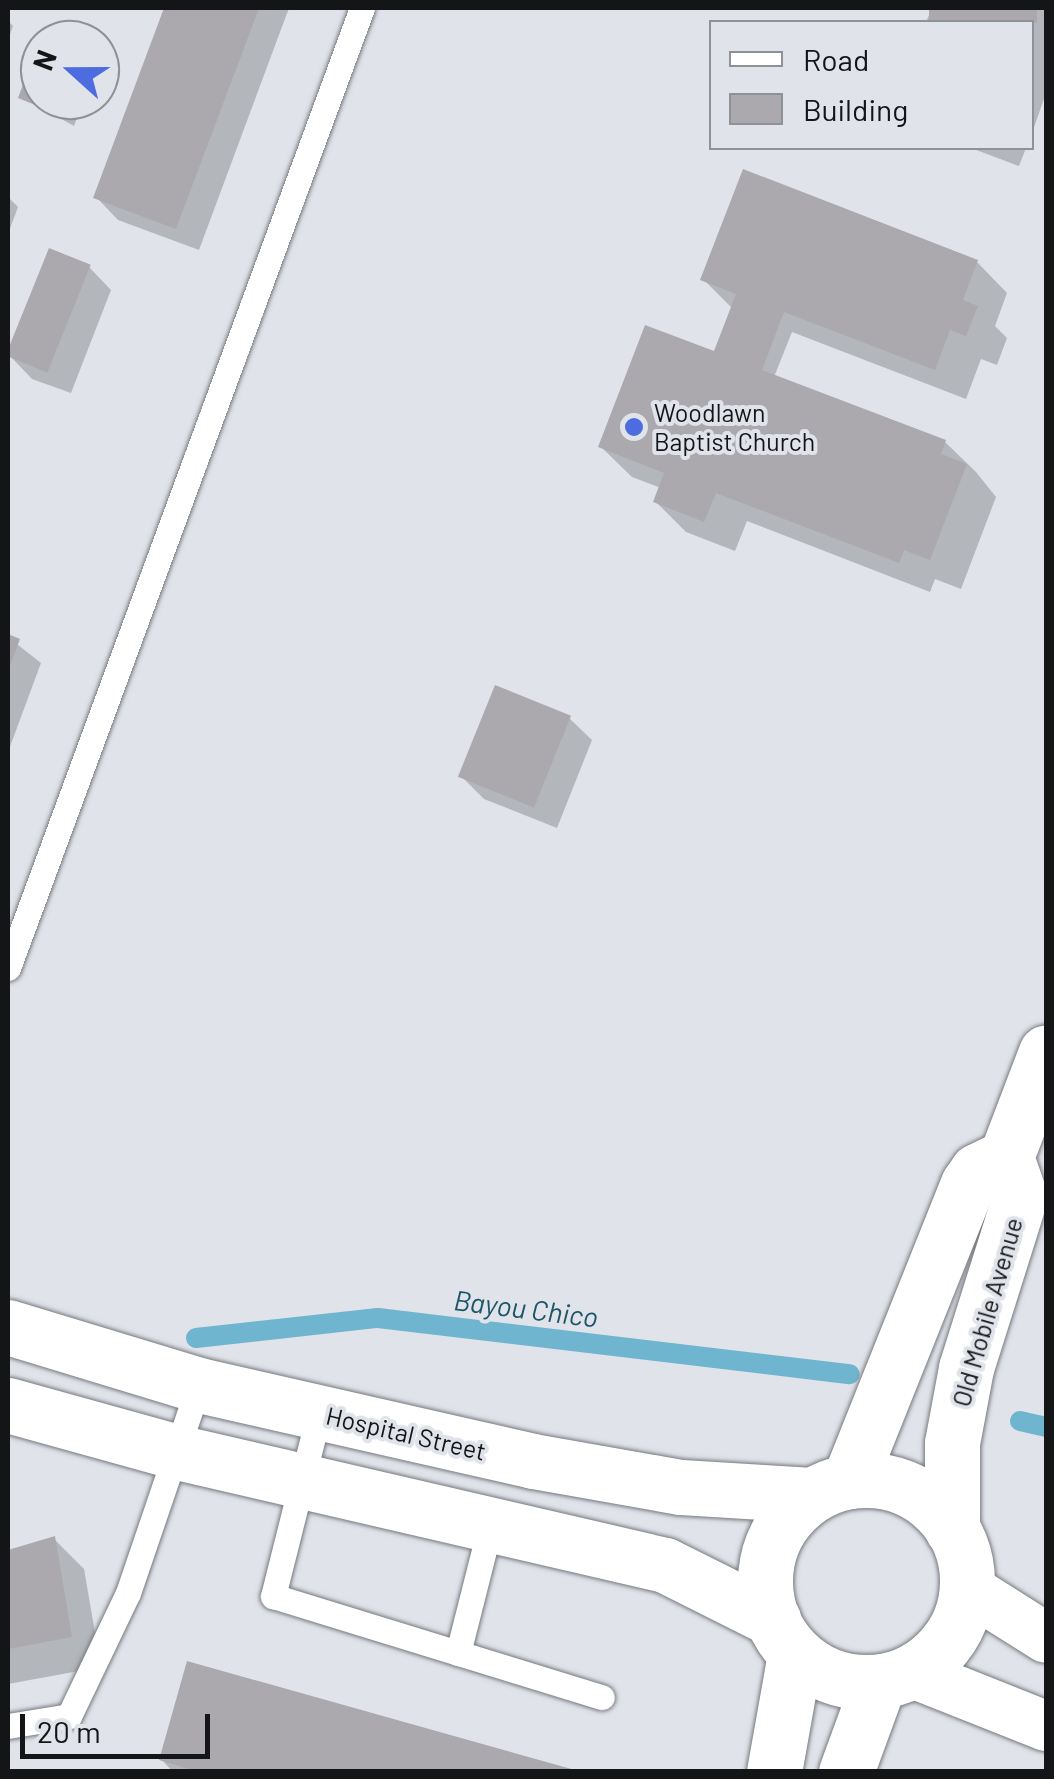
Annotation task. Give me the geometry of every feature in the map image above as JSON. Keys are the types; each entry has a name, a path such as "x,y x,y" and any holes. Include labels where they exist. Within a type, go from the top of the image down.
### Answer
{"main road":[{"path":"774,1772 784,1636 766,1585 770,1550 786,1519 831,1488 968,1184 977,1171 1006,1158 1046,1052"},
{"name":"Old Mobile Avenue","path":"846,1772 897,1678 949,1639 966,1588 965,1557 952,1529 952,1443 966,1368 1020,1197 1006,1158"},
{"name":"Hospital Street","path":"8,1328 199,1385 682,1487 831,1488"},
{"path":"8,1405 177,1452 665,1565 784,1636 848,1681 897,1678"},
{"path":"831,1488 908,1488 952,1529"}],"street":[{"path":"966,1588 1046,1638"},
{"path":"897,1678 1046,1726"}],"lane":[{"path":"8,968 362,8"},
{"path":"8,1726 69,1716 128,1592 199,1385"},
{"path":"319,1413 273,1596 602,1697"},
{"path":"458,1653 491,1523"}],"building":[{"path":"164,8 259,8 176,229 93,198"},
{"path":"929,8 1037,8 1037,23 929,20"},
{"path":"743,169 978,260 963,300 978,306 966,336 950,330 935,370 784,312 762,370 946,440 941,454 967,464 930,560 904,550 899,563 716,493 704,522 653,502 664,473 598,447 645,325 714,351 736,294 700,280"},
{"path":"49,248 91,265 47,372 8,357 8,349"},
{"path":"8,634 20,639 8,671"},
{"path":"495,685 571,716 534,808 458,777"},
{"path":"55,1536 72,1637 8,1649 8,1550"},
{"path":"187,1661 575,1772 199,1772 159,1760"}],"waterway":[{"name":"Bayou Chico","path":"196,1338 378,1318 850,1374"},
{"name":"Bayou Chico","path":"1020,1421 1046,1427"}],"place":[{"name":"Woodlawn Baptist Church","path":"634,427"}]}
